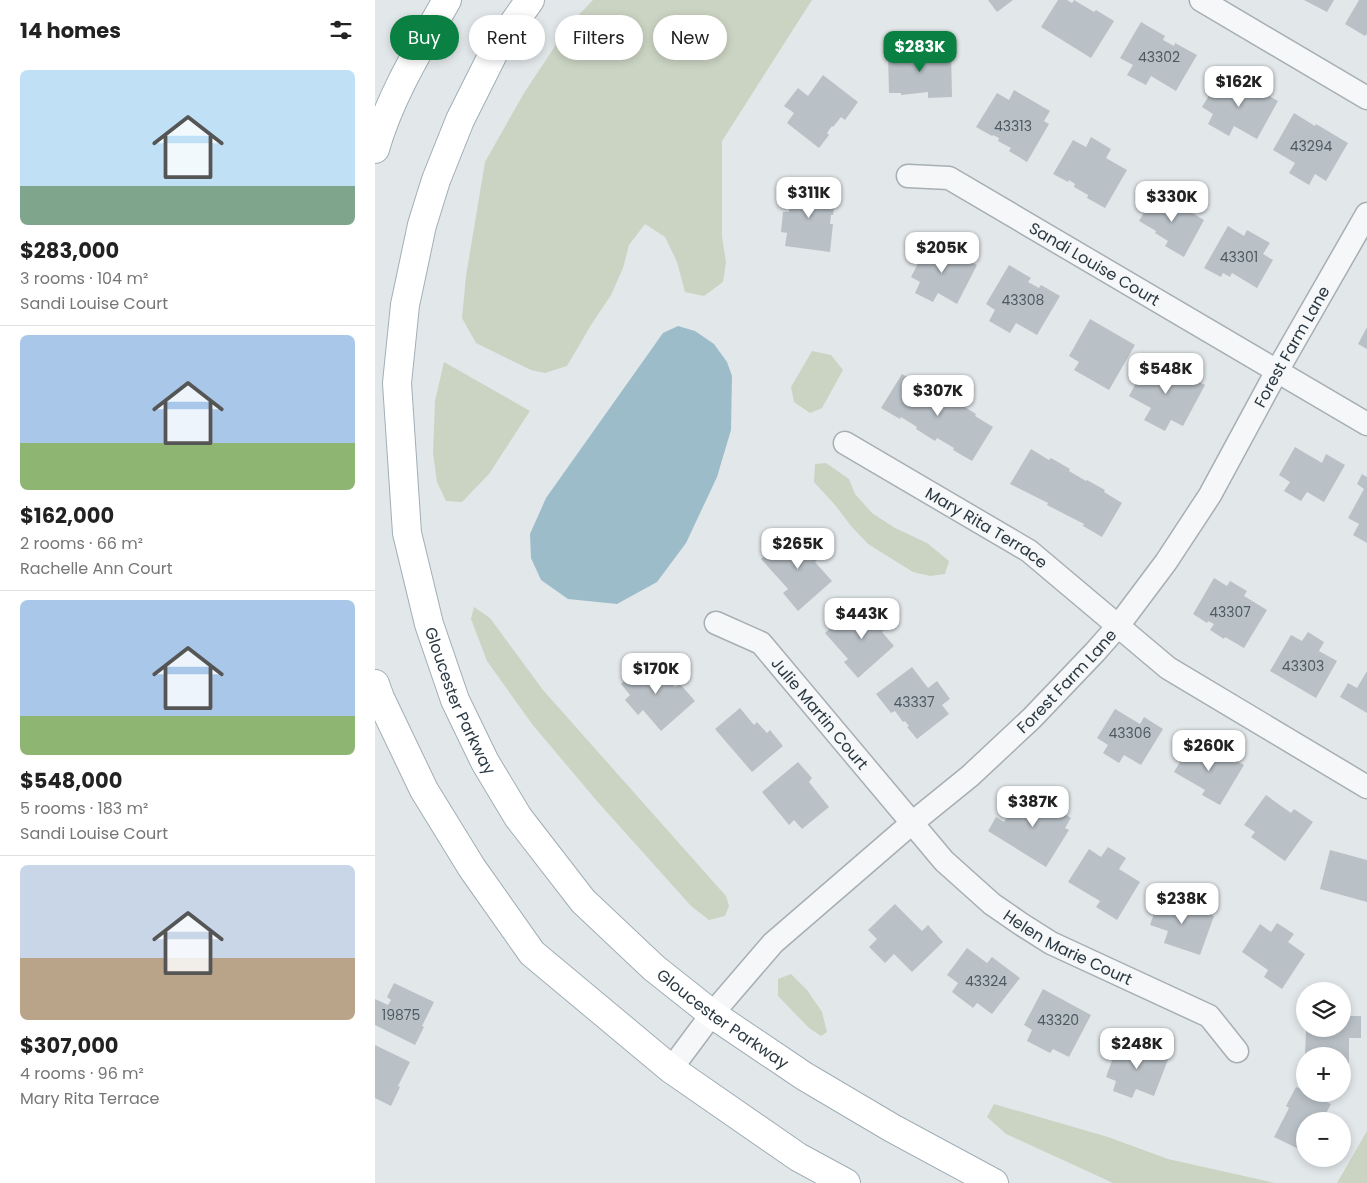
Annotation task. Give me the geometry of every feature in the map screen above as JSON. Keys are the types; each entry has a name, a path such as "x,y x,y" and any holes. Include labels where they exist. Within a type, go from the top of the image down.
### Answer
{"main road":[{"path":"375,149 379,134 401,85 447,0"},
{"name":"Gloucester Parkway","path":"530,0 496,48 460,120 436,180 422,224 405,305 397,383 407,533 429,624 455,700 485,762 518,817 583,901 654,968 712,1014 804,1076 892,1128 994,1183"},
{"path":"375,684 424,790 473,868 533,952 671,1069 798,1156 846,1183"}],"street":[{"path":"1201,0 1367,98"},
{"name":"Sandi Louise Court","path":"908,176 949,178 1367,424"},
{"name":"Forest Farm Lane","path":"671,1069 712,1014 773,943 912,823 970,776 1032,718 1118,626 1166,562 1210,495 1277,371 1367,214"},
{"name":"Mary Rita Terrace","path":"845,443 1029,551 1168,668 1367,787"},
{"name":"Julie Martin Court","path":"716,623 761,643 912,823"},
{"name":"Helen Marie Court","path":"912,823 944,860 992,904 1051,943 1209,1016 1237,1051"}],"green space":[{"path":"593,0 812,0 722,141 722,236 726,263 723,282 704,296 685,292 677,262 665,237 645,224 629,245 623,268 611,295 567,366 545,373 531,370 476,343 462,318 466,276 485,162 524,93 555,46 555,60 643,60 643,15 579,15"},
{"path":"812,351 831,355 843,370 822,408 810,413 794,402 791,387"},
{"path":"444,362 530,411 489,474 462,502 446,501 437,482 433,453 435,401"},
{"path":"826,463 849,479 855,494 872,513 895,528 927,543 949,561 945,574 930,576 913,572 868,544 814,482 815,464"},
{"path":"474,607 490,618 543,690 726,896 729,906 725,916 709,920 691,906 596,800 532,724 487,661 471,619"},
{"path":"791,974 807,990 822,1012 827,1032 821,1036 809,1028 778,996 778,979"},
{"path":"994,1104 1108,1137 1168,1159 1275,1183 1113,1183 1006,1134 987,1117"},
{"path":"1367,1131 1367,1183 1337,1183 1346,1167 1351,1167 1351,1159"}],"water":[{"path":"678,326 695,331 714,344 727,362 732,376 731,430 717,477 686,543 657,582 617,604 568,599 541,580 531,558 530,534 546,498 663,333"}],"building":[{"path":"988,0 1013,0 997,12"},
{"path":"1058,0 1067,0 1072,3 1074,0 1114,21 1091,58 1041,27"},
{"path":"1304,0 1334,0 1327,12"},
{"path":"1359,0 1367,0 1367,34 1365,36 1345,24"},
{"path":"1141,22 1165,36 1163,40 1174,46 1175,43 1197,55 1176,91 1151,76 1146,85 1127,75 1133,65 1120,58"},
{"path":"890,48 923,48 923,53 951,52 952,97 928,98 928,92 901,95 901,93 889,93 888,56"},
{"path":"823,75 858,102 845,120 841,117 832,126 827,133 829,135 819,148 787,123 794,113 784,106 798,88 808,96"},
{"path":"1220,77 1230,83 1232,80 1246,87 1244,89 1253,94 1257,89 1278,101 1257,139 1234,126 1229,136 1208,124 1213,114 1202,107"},
{"path":"1014,90 1050,111 1044,121 1049,124 1027,162 1009,151 1011,148 998,141 999,138 976,127 997,93 1009,100"},
{"path":"1294,113 1348,143 1326,181 1315,174 1309,185 1289,173 1295,163 1273,150"},
{"path":"1091,137 1111,149 1106,158 1127,170 1105,208 1087,198 1088,195 1074,187 1075,184 1069,180 1068,182 1053,174 1073,140 1086,147"},
{"path":"792,185 836,191 830,224 833,224 830,252 785,246 787,233 781,232 783,212 789,212"},
{"path":"1155,193 1204,220 1184,257 1165,246 1168,241 1139,221"},
{"path":"1228,226 1244,236 1247,230 1270,243 1263,254 1273,260 1257,288 1232,273 1230,277 1223,273 1221,277 1204,268"},
{"path":"930,240 977,265 957,304 938,293 933,302 915,293 920,282 911,277"},
{"path":"1009,265 1031,278 1028,282 1039,288 1041,285 1060,296 1037,335 1016,323 1010,333 989,321 995,310 986,304"},
{"path":"1090,319 1135,345 1109,390 1074,370 1079,362 1069,356"},
{"path":"1367,327 1367,349 1358,344"},
{"path":"1150,357 1171,368 1169,373 1181,379 1184,374 1205,385 1183,426 1171,420 1165,431 1144,420 1151,408 1129,396"},
{"path":"902,374 919,384 921,382 955,405 957,402 993,427 972,461 937,438 935,441 901,417 900,419 881,408"},
{"path":"1295,447 1322,463 1326,454 1345,465 1324,502 1307,492 1301,501 1284,491 1290,482 1279,475"},
{"path":"1031,449 1049,460 1051,458 1070,469 1069,471 1105,490 1104,492 1122,503 1102,537 1083,526 1084,524 1047,505 1048,503 1010,484"},
{"path":"1362,474 1367,477 1367,543 1353,535 1359,524 1348,518 1364,489 1357,484"},
{"path":"790,534 800,545 809,538 823,554 815,562 832,581 798,611 783,593 788,589 761,559"},
{"path":"1214,578 1227,586 1230,581 1247,591 1244,596 1267,610 1244,648 1210,630 1214,624 1208,621 1207,623 1193,614"},
{"path":"852,609 861,619 866,614 872,621 885,610 895,621 882,632 894,646 858,678 844,662 848,659 825,633"},
{"path":"1308,632 1324,642 1319,651 1337,661 1316,698 1270,671 1291,635 1302,641"},
{"path":"649,659 675,687 680,684 695,701 661,731 643,710 638,715 625,700 630,695 621,684"},
{"path":"912,667 928,688 937,681 950,699 942,705 949,714 917,739 907,727 909,726 905,721 903,722 895,711 891,713 876,694"},
{"path":"1367,671 1367,713 1340,697 1348,683 1357,688"},
{"path":"740,708 754,725 757,722 767,733 770,730 783,746 752,772 715,729"},
{"path":"1115,709 1140,724 1144,717 1163,729 1141,765 1124,755 1119,763 1103,753 1108,745 1097,738"},
{"path":"1191,744 1224,759 1226,755 1244,765 1220,805 1202,795 1205,790 1174,772"},
{"path":"798,762 812,778 809,782 829,807 802,829 794,820 789,825 762,792"},
{"path":"1023,792 1034,799 1036,796 1071,818 1065,828 1069,830 1046,867 988,831 996,817 1004,822"},
{"path":"1266,795 1291,813 1294,809 1313,822 1285,861 1251,837 1255,832 1244,825"},
{"path":"1108,847 1126,858 1119,869 1140,882 1117,920 1096,907 1100,901 1068,882 1089,849 1101,857"},
{"path":"1330,850 1367,860 1367,902 1320,889"},
{"path":"1160,896 1214,916 1200,955 1164,943 1168,931 1150,925"},
{"path":"895,904 922,931 928,925 943,942 912,972 894,954 885,963 869,947 877,939 868,930"},
{"path":"1277,923 1294,934 1288,942 1305,954 1282,989 1264,977 1268,970 1242,952 1260,924 1271,932"},
{"path":"967,948 987,963 992,957 1020,978 992,1014 977,1003 973,1008 952,992 958,983 947,975"},
{"path":"394,983 434,1002 415,1045 375,1025 375,999 388,1005 391,1000 387,997"},
{"path":"1043,989 1091,1015 1069,1057 1053,1049 1050,1053 1027,1041 1032,1030 1024,1025"},
{"path":"1351,1016 1361,1016 1361,1038 1349,1038 1349,1047 1305,1047 1306,1037 1351,1037"},
{"path":"1118,1044 1139,1050 1140,1046 1169,1057 1154,1096 1136,1089 1132,1098 1113,1091 1116,1081 1106,1077"},
{"path":"375,1045 410,1062 398,1086 400,1087 391,1106 375,1098"},
{"path":"1296,1087 1296,1102 1327,1102 1331,1104 1327,1112 1296,1112 1296,1148 1274,1137 1289,1108 1286,1106"}]}
